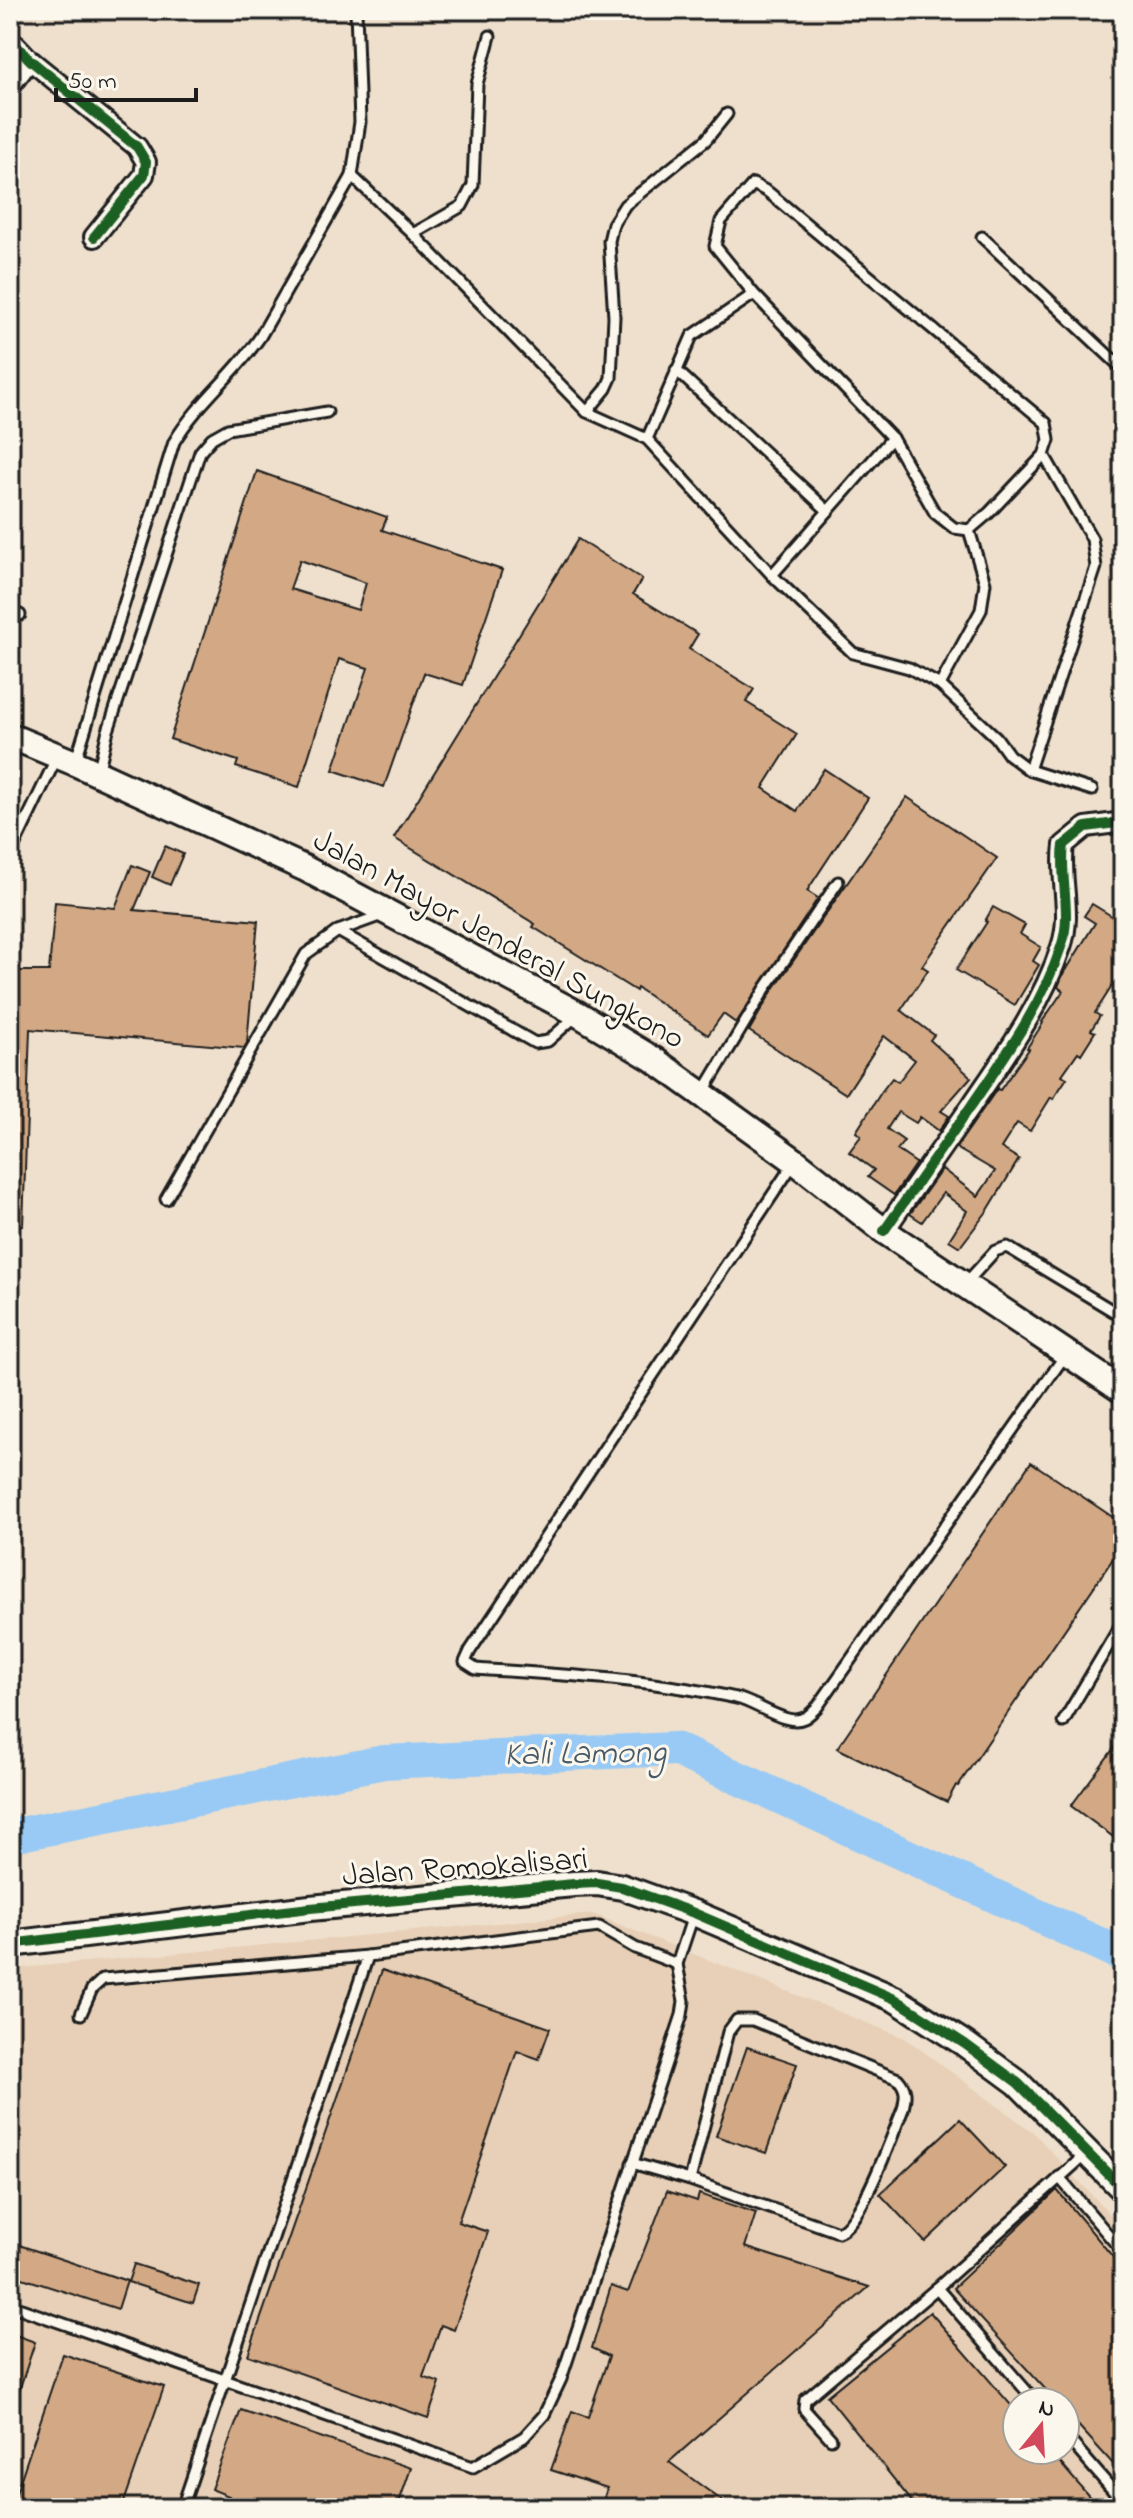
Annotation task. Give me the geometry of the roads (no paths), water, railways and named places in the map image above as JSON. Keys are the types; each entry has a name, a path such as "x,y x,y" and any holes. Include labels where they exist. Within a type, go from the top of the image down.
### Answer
{"main road":[{"name":"Jalan Mayor Jenderal Sungkono","path":"10,736 304,868 578,1014 653,1059 795,1161 884,1231 1066,1354 1120,1382"},
{"name":"Jalan Romokalisari","path":"10,1944 310,1908 574,1884 597,1883 622,1887 694,1913 895,1999 1018,2083 1123,2189"}],"street":[{"path":"10,39 30,60 137,147 146,162 144,175 94,237"},
{"path":"10,86 30,60"},
{"path":"884,1231 1011,1049 1042,993 1062,946 1066,925 1067,904 1061,867 1064,845 1086,827 1123,822"}],"lane":[{"path":"10,855 66,759 174,442 184,424 244,361 352,176 360,122 356,10"},
{"path":"413,234 462,206 473,185 477,84 490,36"},
{"path":"587,412 611,378 614,317 609,241 613,224 625,205 706,140 727,114"},
{"path":"352,176 587,412 647,439 772,575 853,653 909,668 940,685 996,737 1009,755 1029,770 1092,790"},
{"path":"753,184 768,192 1046,423 1049,440 1044,455 969,530 954,528 935,513 892,438 754,294 715,246 721,221 753,184"},
{"path":"982,237 1123,369"},
{"path":"647,439 692,336 754,294"},
{"path":"676,370 828,511"},
{"path":"98,773 107,734 200,452 212,438 228,429 327,412"},
{"path":"772,575 892,438"},
{"path":"1029,770 1096,567 1092,539 1044,455"},
{"path":"940,685 981,610 985,583 969,530"},
{"path":"10,611 20,615"},
{"path":"702,1094 765,989 838,882"},
{"path":"166,1199 306,954 338,931 389,913"},
{"path":"338,931 535,1043 548,1041 578,1014"},
{"path":"795,1161 465,1662 476,1669 635,1681 737,1698 755,1703 789,1721 804,1718 818,1706 1066,1354"},
{"path":"965,1285 995,1251 1007,1247 1123,1317"},
{"path":"1063,1722 1123,1621"},
{"path":"10,2305 473,2467 524,2437 544,2415 561,2379 682,2015 684,2001 677,1964 694,1913"},
{"path":"81,2014 92,1989 103,1979 368,1956 599,1927 635,1948 677,1964"},
{"path":"182,2508 368,1956"},
{"path":"632,2163 838,2232 846,2229 868,2192 903,2109 906,2095 904,2085 898,2079 753,2020 737,2020 728,2032 690,2180"},
{"path":"831,2439 804,2409 805,2400 937,2288 1088,2151"},
{"path":"1059,2177 1123,2252"},
{"path":"937,2288 1022,2386"},
{"path":"1081,2453 1123,2502"}],"waterway":[{"name":"Kali Lamong","path":"10,1836 384,1762 675,1749 1123,1955"}]}
